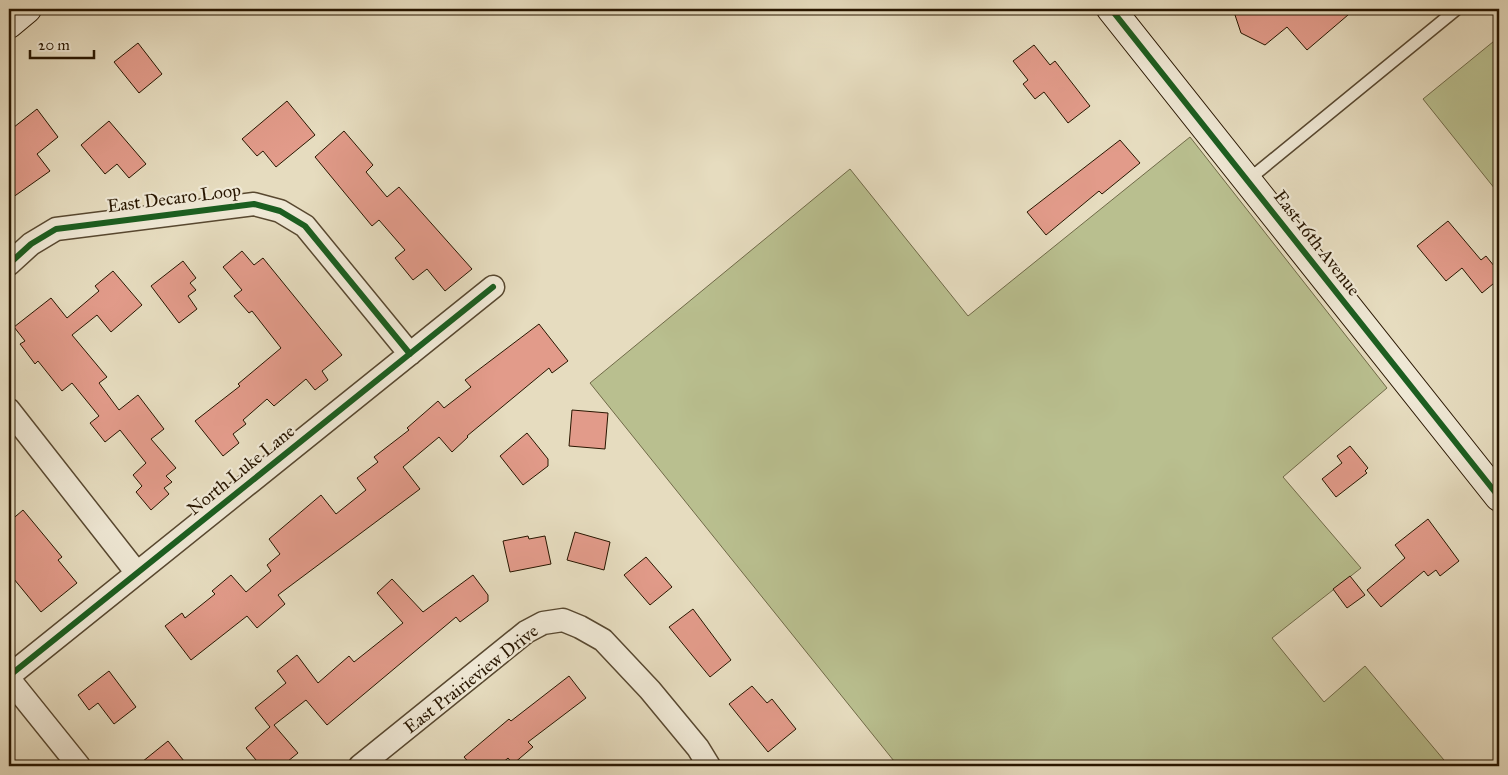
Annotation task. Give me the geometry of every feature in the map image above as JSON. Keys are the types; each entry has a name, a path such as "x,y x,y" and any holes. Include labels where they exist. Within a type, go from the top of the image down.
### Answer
{"street":[{"path":"9,24 27,9"},
{"name":"East 16th Avenue","path":"1111,9 1499,497"},
{"name":"East Decaro Loop","path":"9,264 31,244 56,228 254,204 280,211 305,226 410,354"},
{"name":"North Luke Lane","path":"9,678 493,287"},
{"path":"9,410 137,573"},
{"name":"East Prairieview Drive","path":"360,766 526,632 544,622 562,620 580,627 603,640 656,698 698,748 709,766"},
{"path":"9,678 80,766"}],"lane":[{"path":"1248,180 1457,9"}],"green space":[{"path":"1499,37 1499,194 1423,99"},
{"path":"1190,137 1387,388 1283,477 1361,568 1272,638 1324,702 1365,666 1449,766 898,766 590,383 850,169 968,316"}],"building":[{"path":"1233,9 1355,9 1307,50 1287,27 1265,45 1241,33"},
{"path":"138,43 162,74 139,93 114,62"},
{"path":"1034,45 1050,65 1055,61 1090,106 1068,123 1044,92 1035,99 1023,84 1028,80 1013,61"},
{"path":"287,101 315,135 276,167 263,151 257,156 242,139"},
{"path":"37,109 58,137 37,154 50,171 9,200 9,131"},
{"path":"109,121 146,164 129,178 117,164 105,174 81,145"},
{"path":"344,131 373,165 366,172 387,197 399,187 472,269 445,291 427,269 413,280 395,258 405,250 379,220 372,226 315,157"},
{"path":"1120,140 1140,163 1102,194 1099,191 1046,235 1027,212"},
{"path":"1448,221 1481,260 1486,256 1499,272 1499,279 1482,293 1462,268 1446,281 1417,246"},
{"path":"242,251 254,265 263,258 342,355 322,371 328,380 315,390 306,379 274,406 267,399 243,420 246,424 233,434 239,443 223,456 195,421 240,386 238,384 281,348 252,311 249,313 234,296 242,290 223,267"},
{"path":"183,261 196,278 190,283 196,290 188,296 197,309 179,323 151,286"},
{"path":"113,271 142,305 111,332 97,315 72,335 107,377 99,383 119,410 138,395 164,429 151,439 176,468 166,476 172,482 164,488 169,494 151,510 136,492 142,486 133,475 146,463 120,430 105,442 90,423 99,416 72,383 62,391 38,361 35,364 20,344 25,341 14,327 51,298 67,318 99,291 95,286"},
{"path":"539,324 568,361 552,373 549,368 467,436 452,452 439,437 403,467 420,489 278,595 285,604 257,628 247,616 191,660 165,626 182,613 185,618 215,594 212,591 231,575 246,592 271,571 267,565 280,554 269,539 321,495 336,514 366,490 357,478 378,462 374,457 409,430 407,428 438,401 444,408 471,387 465,380"},
{"path":"572,410 608,413 605,449 569,446"},
{"path":"527,433 548,459 548,466 523,485 500,456"},
{"path":"1350,446 1368,468 1365,471 1367,473 1336,497 1322,479 1342,463 1337,456"},
{"path":"23,510 62,557 58,560 77,583 41,612 9,573 9,522"},
{"path":"1428,519 1459,561 1440,576 1436,570 1428,576 1424,571 1381,607 1367,590 1405,558 1395,545"},
{"path":"575,532 610,542 604,570 567,560"},
{"path":"528,536 529,539 545,536 551,564 510,572 503,541"},
{"path":"646,557 672,587 650,605 624,575"},
{"path":"473,575 488,595 488,601 460,622 456,617 327,725 306,700 274,725 298,753 282,766 261,766 246,748 270,727 255,708 286,683 277,671 297,655 318,683 349,656 354,662 403,623 377,593 392,579 423,612"},
{"path":"1350,576 1365,595 1347,608 1333,589"},
{"path":"693,609 731,660 710,677 669,627"},
{"path":"109,671 136,707 114,724 98,703 89,710 78,695"},
{"path":"569,676 586,698 528,742 533,747 513,764 508,758 499,766 472,766 464,757 509,719 511,721"},
{"path":"752,686 767,703 772,699 796,729 768,752 729,704"},
{"path":"168,741 188,766 137,766"}],"cycle path":[{"path":"1111,9 1499,497"},
{"path":"9,264 31,244 56,229 254,204 280,211 305,226 410,354"},
{"path":"9,676 493,287"}]}
